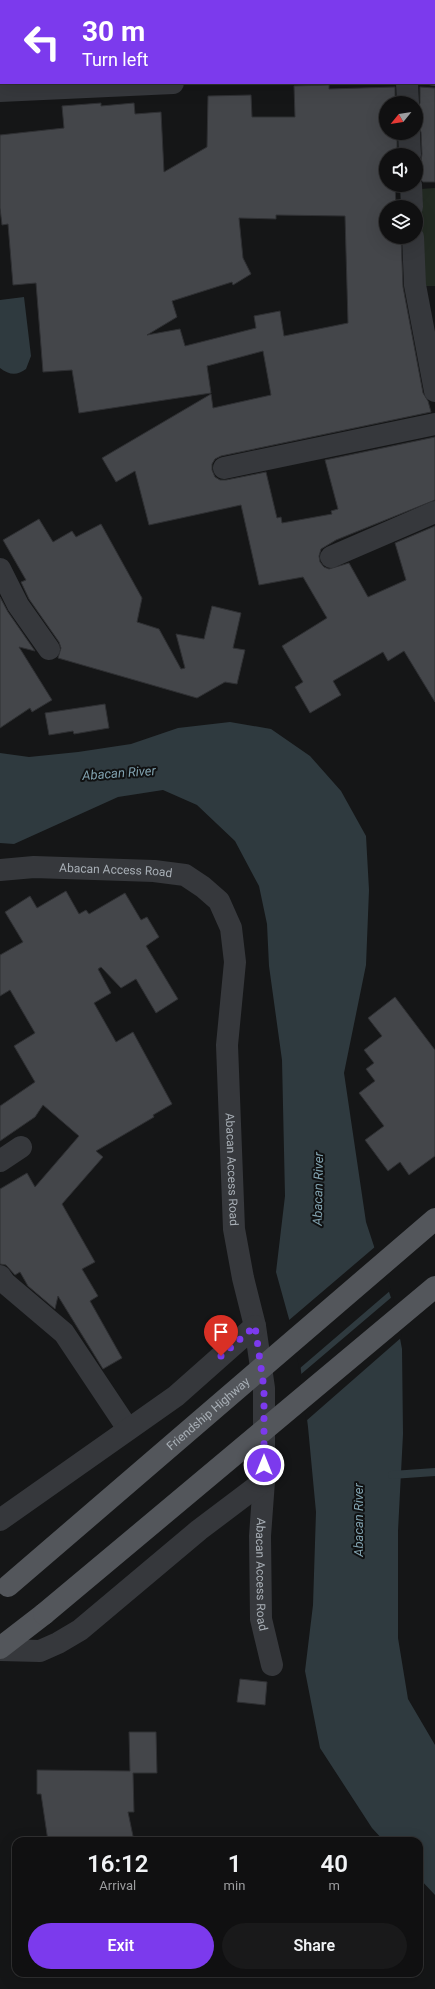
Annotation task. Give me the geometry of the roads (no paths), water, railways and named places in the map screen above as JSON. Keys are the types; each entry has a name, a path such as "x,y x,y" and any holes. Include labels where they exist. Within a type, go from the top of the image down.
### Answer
{"main road":[{"name":"Friendship Highway","path":"4,1590 435,1219"},
{"path":"0,1649 44,1614 435,1287"}],"street":[{"path":"0,92 82,85 128,84"},
{"path":"407,84 408,96"},
{"path":"413,244 415,285 435,391"},
{"path":"224,468 435,424"},
{"path":"331,557 435,512"},
{"path":"0,569 18,605 49,649"},
{"name":"Abacan Access Road","path":"0,870 34,867 154,871 184,875 203,887 218,901 231,928 235,962 227,1045 234,1229 243,1278 255,1326 264,1388 264,1481 260,1536 261,1619 272,1665"},
{"path":"0,1161 21,1147"},
{"path":"0,1276 5,1283 64,1333 128,1429"},
{"path":"0,1520 176,1396 255,1326"},
{"path":"0,1649 40,1651 58,1643 80,1630 199,1530 264,1481"}],"water":[{"path":"24,297 31,356 26,369 19,373 13,374 0,368 0,300"},
{"name":"Abacan River","path":"230,722 271,729 310,756 341,791 366,836 369,890 366,965 344,1073 366,1222 394,1307 402,1349 403,1434 398,1531 398,1638 408,1699 435,1745 435,1895 423,1882 423,1837 380,1837 372,1828 320,1748 305,1671 313,1605 316,1512 299,1355 276,1272 285,1196 282,1060 269,966 267,924 259,886 235,841 197,805 163,790 118,797 14,844 0,843 0,753 29,757 78,752 131,744 178,728"}],"waterway":[{"path":"392,1475 435,1472"}]}
